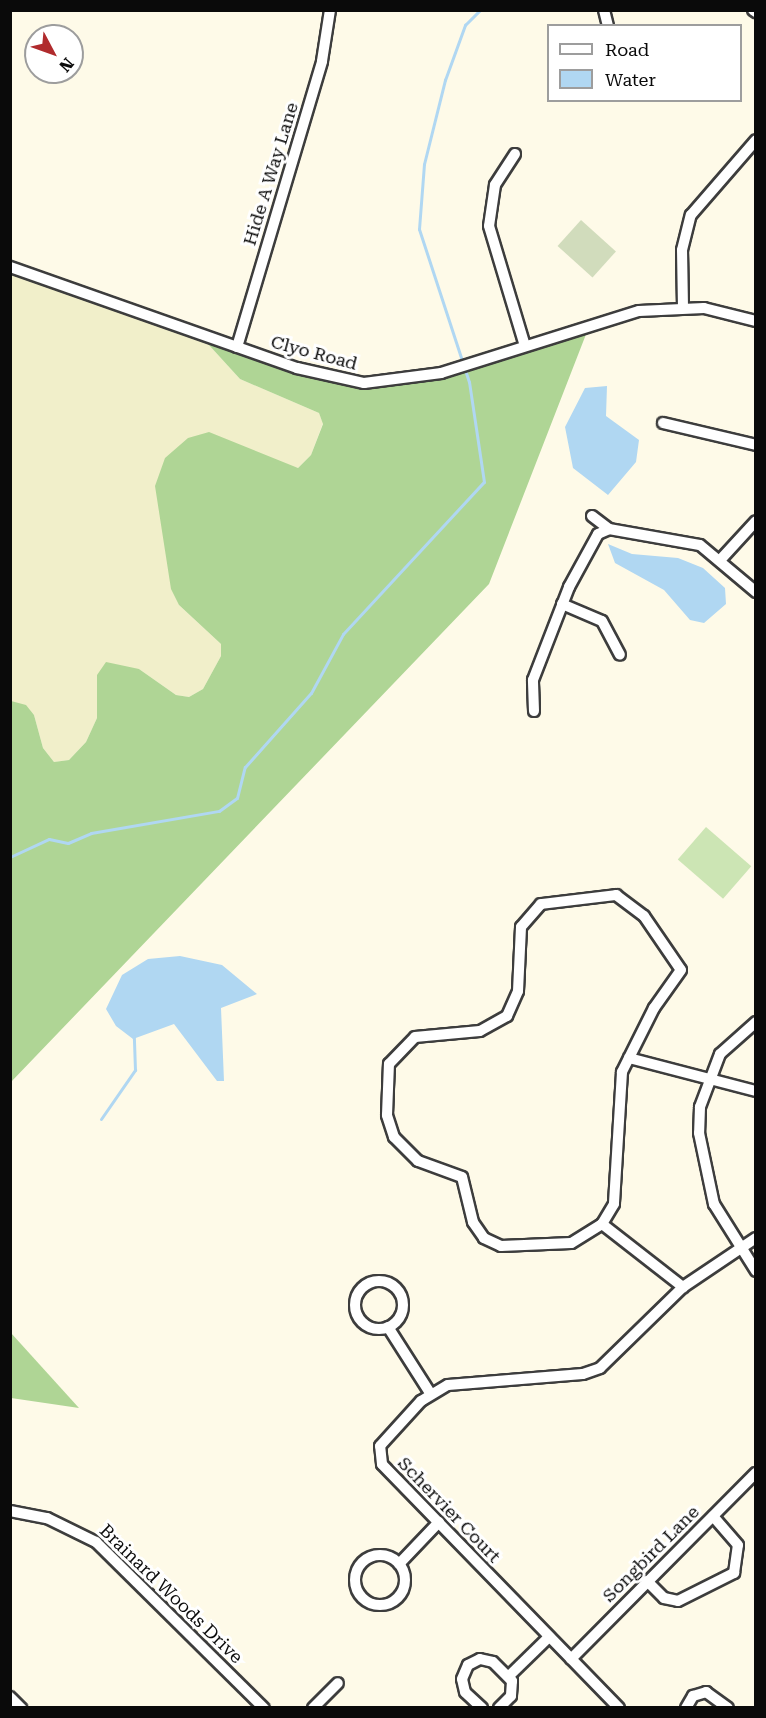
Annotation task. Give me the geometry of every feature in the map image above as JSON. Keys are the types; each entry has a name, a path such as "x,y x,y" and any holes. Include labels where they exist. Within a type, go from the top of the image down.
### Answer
{"street":[{"name":"Hide A Way Lane","path":"237,347 322,61 330,10"},
{"path":"683,307 682,250 690,215 756,140"},
{"path":"515,154 495,185 489,226 525,346"},
{"name":"Clyo Road","path":"10,267 237,347 345,381 412,380 614,317 683,307 756,321"},
{"path":"663,423 756,445"},
{"path":"592,516 609,529 693,542 722,558 756,592"},
{"path":"722,558 756,521"},
{"path":"534,711 533,680 562,604 598,534 609,529"},
{"path":"562,604 602,621 620,655"},
{"path":"616,895 628,901 681,970 654,1008 629,1058 619,1084 618,1191 602,1224 572,1243 511,1247 484,1238 472,1222 462,1178 418,1161 394,1137 387,1115 387,1074 393,1055 416,1037 480,1031 507,1016 518,991 519,934 525,918 550,900 616,895"},
{"path":"756,1022 727,1045 709,1079 700,1116 705,1179 738,1248 756,1271"},
{"path":"629,1058 756,1091"},
{"path":"602,1224 683,1287"},
{"name":"Schervier Court","path":"619,1707 382,1464 379,1453 383,1439 430,1393 459,1383 590,1373 609,1361 683,1287 756,1238"},
{"path":"388,1327 402,1312 399,1292 383,1280 358,1290 354,1304 362,1322 388,1327 430,1393"},
{"name":"Songbird Lane","path":"571,1659 756,1473"},
{"name":"Brainard Woods Drive","path":"10,1511 47,1518 96,1542 264,1707"},
{"path":"647,1581 664,1598 678,1601 734,1573 738,1545 713,1516"},
{"path":"399,1564 440,1522"},
{"path":"381,1556 399,1564 405,1584 393,1602 373,1605 356,1587 356,1573 368,1558 381,1556"},
{"path":"509,1676 549,1637"},
{"path":"482,1707 462,1684 468,1665 490,1660 509,1676 511,1696 499,1707"},
{"path":"313,1707 338,1683"},
{"path":"686,1707 693,1696 706,1692 728,1707"},
{"path":"10,1697 21,1707"}],"shaded area":[{"path":"11,267 198,333 240,379 319,413 323,423 311,455 298,468 282,465 179,605 221,644 221,656 203,689 189,697 176,695 139,669 97,675 97,718 86,742 69,760 54,762 43,748 34,715 11,701"}],"green space":[{"path":"581,220 616,251 593,277 558,246"},
{"path":"590,324 489,584 11,1082 11,701 26,705 34,715 43,748 54,762 69,760 86,742 97,718 97,675 106,662 139,669 176,695 189,697 203,689 221,656 221,644 179,605 171,589 155,486 165,458 188,438 209,432 298,468 311,455 323,424 319,413 240,379 198,333 297,368 390,383"},
{"path":"706,827 751,866 723,899 678,859"},
{"path":"11,1333 79,1408 11,1398"}],"water":[{"path":"607,386 606,416 639,440 636,462 608,495 573,468 565,427 585,388"},
{"path":"608,544 632,554 678,558 703,568 725,588 726,604 704,623 690,620 664,590 615,563"},
{"path":"180,956 222,965 257,994 221,1008 224,1081 217,1081 174,1024 133,1039 116,1026 106,1009 122,975 148,959"}],"waterway":[{"path":"10,857 49,839 68,843 91,833 219,811 237,798 245,767 311,693 343,634 484,482 469,382 419,229 424,164 445,80 465,25 480,10"},
{"path":"101,1119 135,1070 134,1036"}]}
